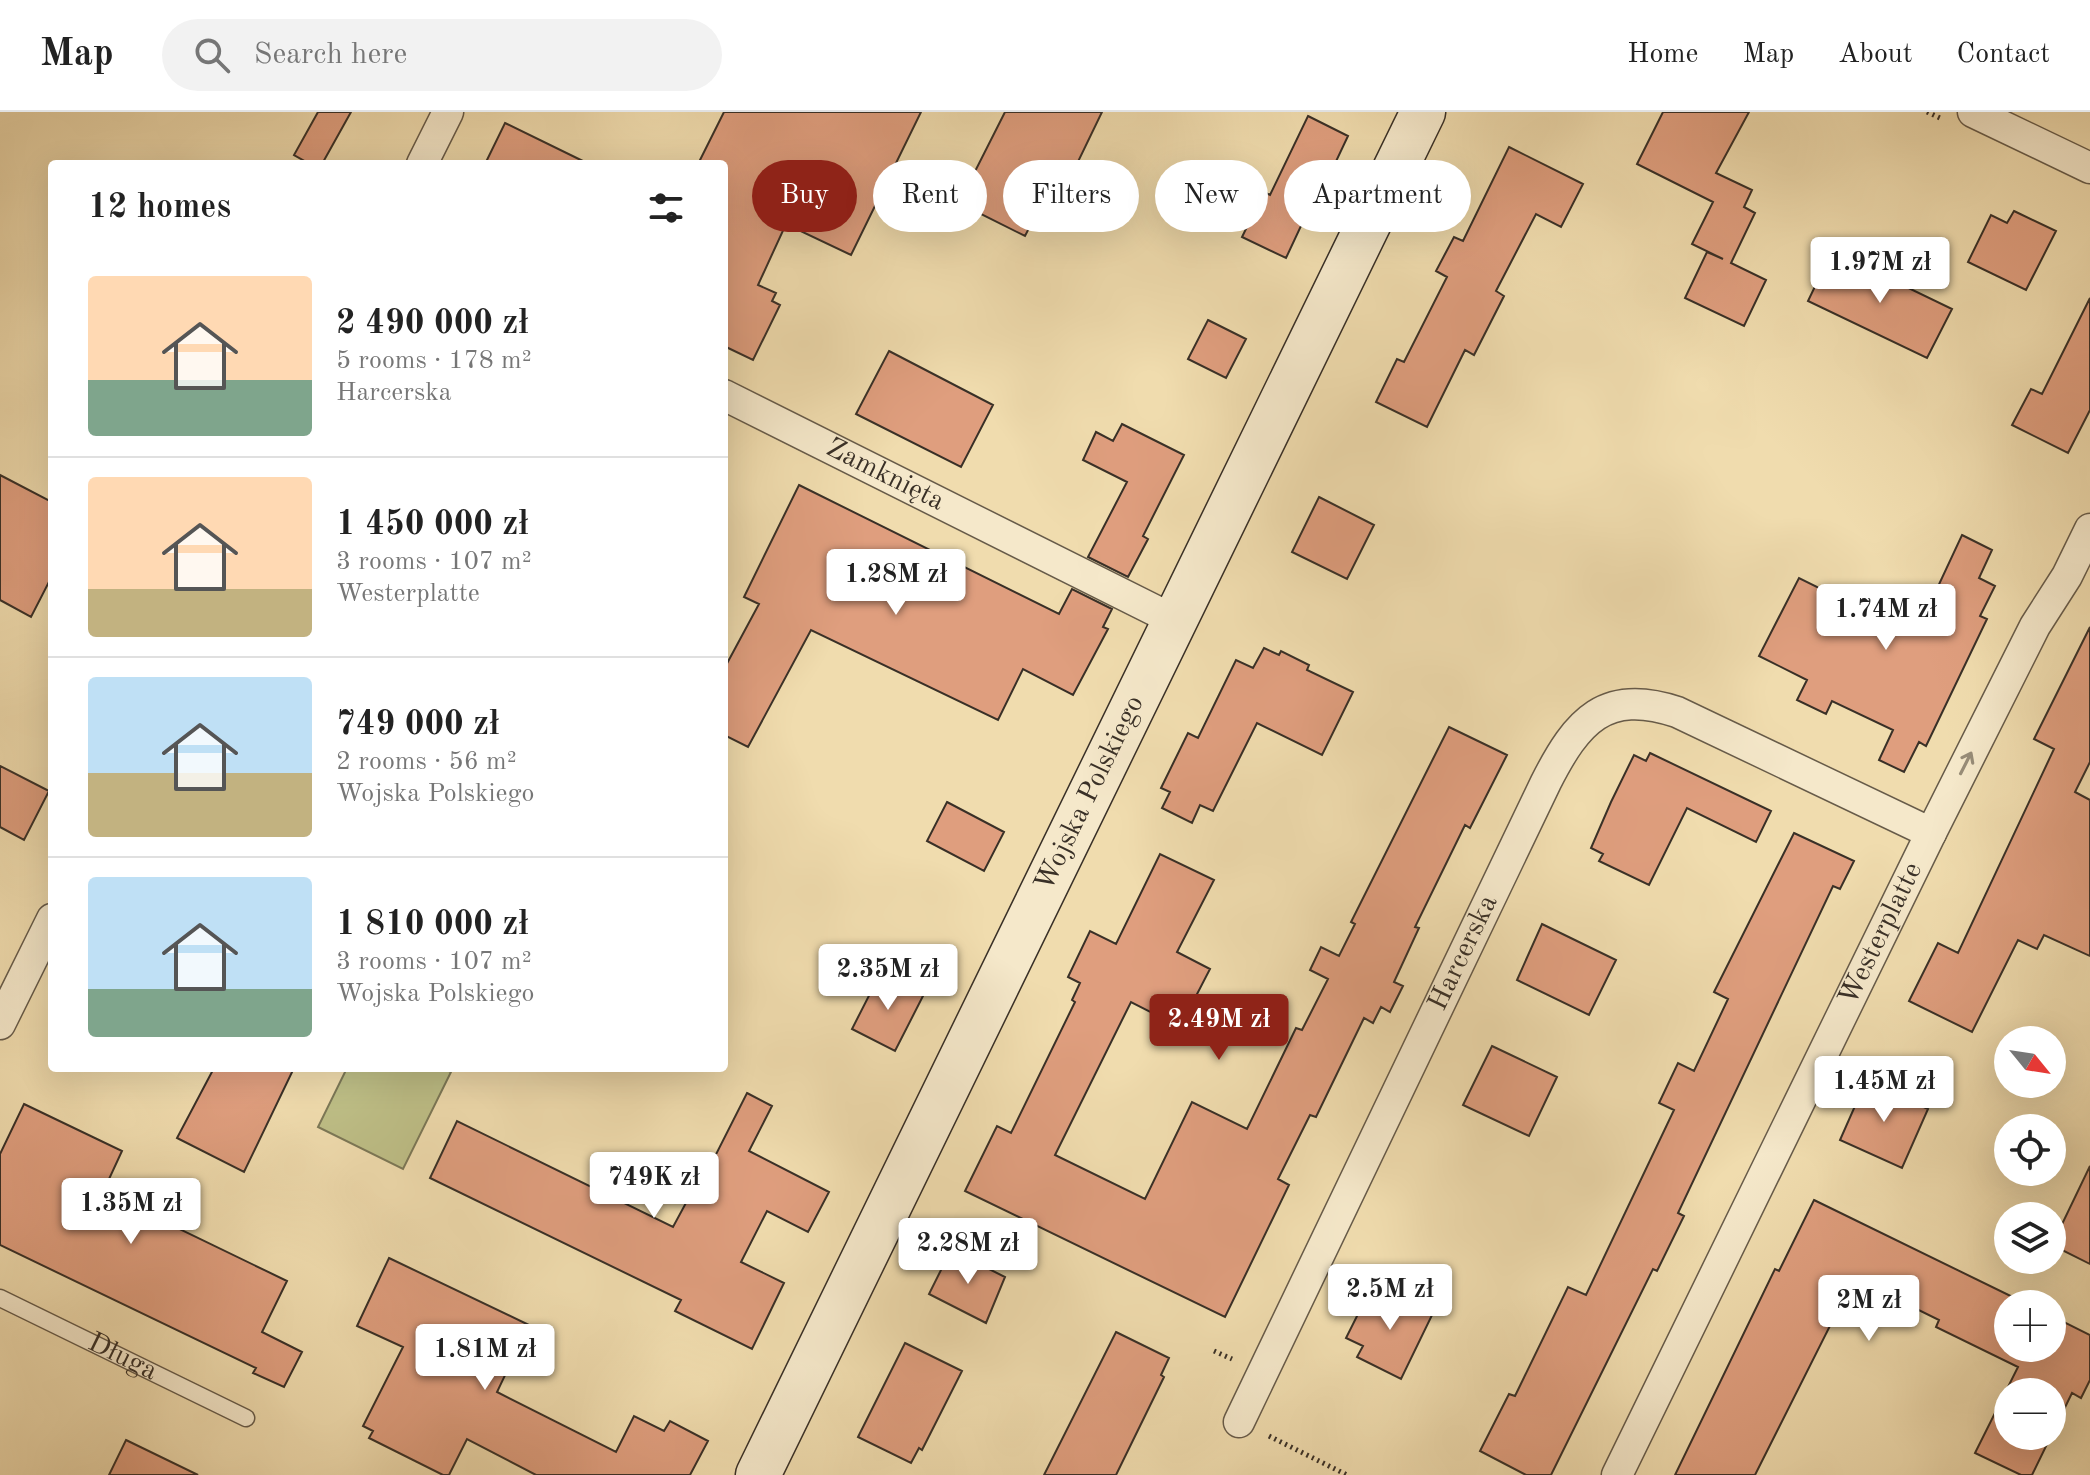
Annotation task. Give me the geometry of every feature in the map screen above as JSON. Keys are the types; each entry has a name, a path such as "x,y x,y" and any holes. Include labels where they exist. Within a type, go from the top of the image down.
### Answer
{"street":[{"path":"424,160 448,112"},
{"name":"Wojska Polskiego","path":"758,1475 1423,112"},
{"path":"1973,112 2024,123 2090,168"},
{"name":"Zamknięta","path":"728,397 1174,620"},
{"name":"Westerplatte","path":"1617,1475 1931,833 2035,626 2067,576 2090,529"},
{"name":"Harcerska","path":"1239,1422 1546,782 1573,736 1589,719 1605,709 1623,704 1659,706 1931,833"},
{"path":"0,1024 48,927"}],"lane":[{"name":"Długa","path":"0,1298 246,1418"}],"path":[{"path":"1239,1422 1347,1475"}],"green space":[{"path":"345,1072 451,1072 403,1169 318,1127"}],"building":[{"path":"318,112 351,112 324,160 303,160 294,155"},
{"path":"724,112 921,112 898,160 873,160 873,210 851,255 803,232 857,232 857,160 752,160 752,232 782,232 758,285 776,293 772,301 780,305 753,360 728,348 728,160 700,160"},
{"path":"1005,112 1102,112 1079,160 1003,160 1003,225 987,217 987,160 981,160"},
{"path":"1663,112 1749,112 1716,173 1752,190 1744,207 1755,213 1731,263 1766,280 1744,326 1685,298 1707,252 1723,259 1692,244 1713,202 1637,164"},
{"path":"1308,116 1348,136 1337,160 1287,160"},
{"path":"505,123 581,160 487,160"},
{"path":"1509,147 1583,184 1561,227 1536,214 1496,291 1504,296 1474,355 1465,350 1427,427 1376,402 1397,359 1404,362 1447,277 1436,271 1454,237 1463,241 1467,232 1471,232 1471,225"},
{"path":"1284,166 1284,232 1298,232 1286,258 1242,237 1244,232 1268,232 1270,195"},
{"path":"2014,211 2056,231 2026,290 1968,262 1991,215 2007,223"},
{"path":"1832,251 1952,309 1927,358 1808,301"},
{"path":"2090,298 2090,410 2068,453 2012,425 2031,389 2042,394"},
{"path":"1208,320 1246,339 1226,378 1188,359"},
{"path":"889,351 993,405 961,467 856,414"},
{"path":"1122,424 1184,455 1143,536 1148,539 1128,577 1088,557 1127,482 1083,460 1096,432 1113,441"},
{"path":"0,475 48,500 48,584 31,617 0,600"},
{"path":"799,485 1059,614 1072,589 1112,609 1103,627 1108,629 1073,695 1023,669 998,720 811,630 748,747 728,737 728,662 759,604 744,597"},
{"path":"1319,497 1374,525 1347,579 1292,552"},
{"path":"1962,535 1992,550 1979,578 1995,586 1980,616 1987,619 1926,746 1919,742 1904,772 1879,760 1893,730 1832,701 1826,714 1797,700 1807,680 1759,656 1799,578 1910,633 1930,591 1935,593"},
{"path":"2090,627 2090,762 2075,792 2090,800 2090,956 2044,935 2037,949 2018,940 1972,1032 1909,1001 1938,943 1958,953 2054,749 2034,739"},
{"path":"1264,648 1279,655 1281,651 1309,665 1307,670 1353,692 1322,755 1257,723 1213,811 1200,805 1192,823 1162,808 1170,792 1161,788 1188,733 1198,738 1236,660 1253,668"},
{"path":"1449,727 1507,755 1470,828 1465,825 1415,927 1419,928 1394,982 1403,986 1390,1012 1381,1007 1373,1023 1364,1018 1316,1117 1310,1115 1278,1179 1289,1185 1225,1317 965,1191 997,1126 1011,1133 1075,1002 1072,1000 1080,983 1068,977 1090,931 1116,944 1160,854 1214,880 1177,952 1210,969 1180,1027 1131,1002 1055,1155 1145,1199 1192,1102 1247,1129 1296,1028 1302,1030 1328,979 1310,970 1321,947 1339,956 1355,924 1351,922"},
{"path":"1650,753 1771,811 1756,842 1687,808 1649,885 1599,861 1603,854 1591,848 1611,802 1634,755 1646,761"},
{"path":"0,766 48,793 24,840 0,827"},
{"path":"947,802 1004,832 984,871 927,841"},
{"path":"1794,833 1854,861 1840,889 1833,886 1678,1213 1684,1216 1657,1271 1653,1269 1551,1475 1526,1475 1480,1451 1509,1394 1515,1396 1568,1287 1586,1295 1674,1110 1659,1103 1678,1063 1694,1071 1728,999 1714,992"},
{"path":"1542,924 1616,960 1589,1015 1517,980"},
{"path":"880,974 923,996 895,1051 852,1029"},
{"path":"1492,1046 1557,1077 1529,1136 1463,1105"},
{"path":"212,1072 292,1072 244,1172 177,1138"},
{"path":"1866,1081 1928,1109 1902,1168 1840,1140"},
{"path":"747,1093 772,1106 749,1151 829,1192 808,1232 767,1211 741,1262 784,1283 752,1349 675,1311 681,1300 430,1178 457,1121 673,1227 694,1188 698,1190"},
{"path":"24,1104 122,1151 103,1192 287,1281 262,1332 302,1352 284,1387 253,1373 256,1368 0,1245 0,1154"},
{"path":"2090,1166 2090,1264 2066,1252 2066,1216"},
{"path":"1814,1200 1998,1290 1994,1290 1994,1355 1936,1327 1939,1320 1854,1278 1755,1475 1675,1475 1775,1269 1779,1271"},
{"path":"951,1250 1005,1277 986,1323 929,1294"},
{"path":"389,1258 529,1325 497,1392 616,1452 634,1416 664,1431 670,1421 708,1441 690,1475 536,1475 467,1439 449,1475 443,1475 369,1438 373,1431 363,1426 403,1347 357,1326"},
{"path":"1387,1288 1434,1311 1401,1379 1357,1357 1363,1346 1346,1338 1363,1304 1376,1311"},
{"path":"2066,1323 2090,1335 2090,1380 2081,1398 2072,1393 2066,1405 2066,1378 2012,1378 2018,1367 2008,1362 2066,1362"},
{"path":"1116,1332 1169,1358 1161,1375 1164,1377 1116,1475 1044,1475"},
{"path":"905,1343 962,1371 922,1450 919,1448 911,1463 858,1437"},
{"path":"1994,1415 1994,1450 2044,1450 2032,1475 2021,1475 1975,1453"},
{"path":"126,1440 198,1475 109,1475"}]}
